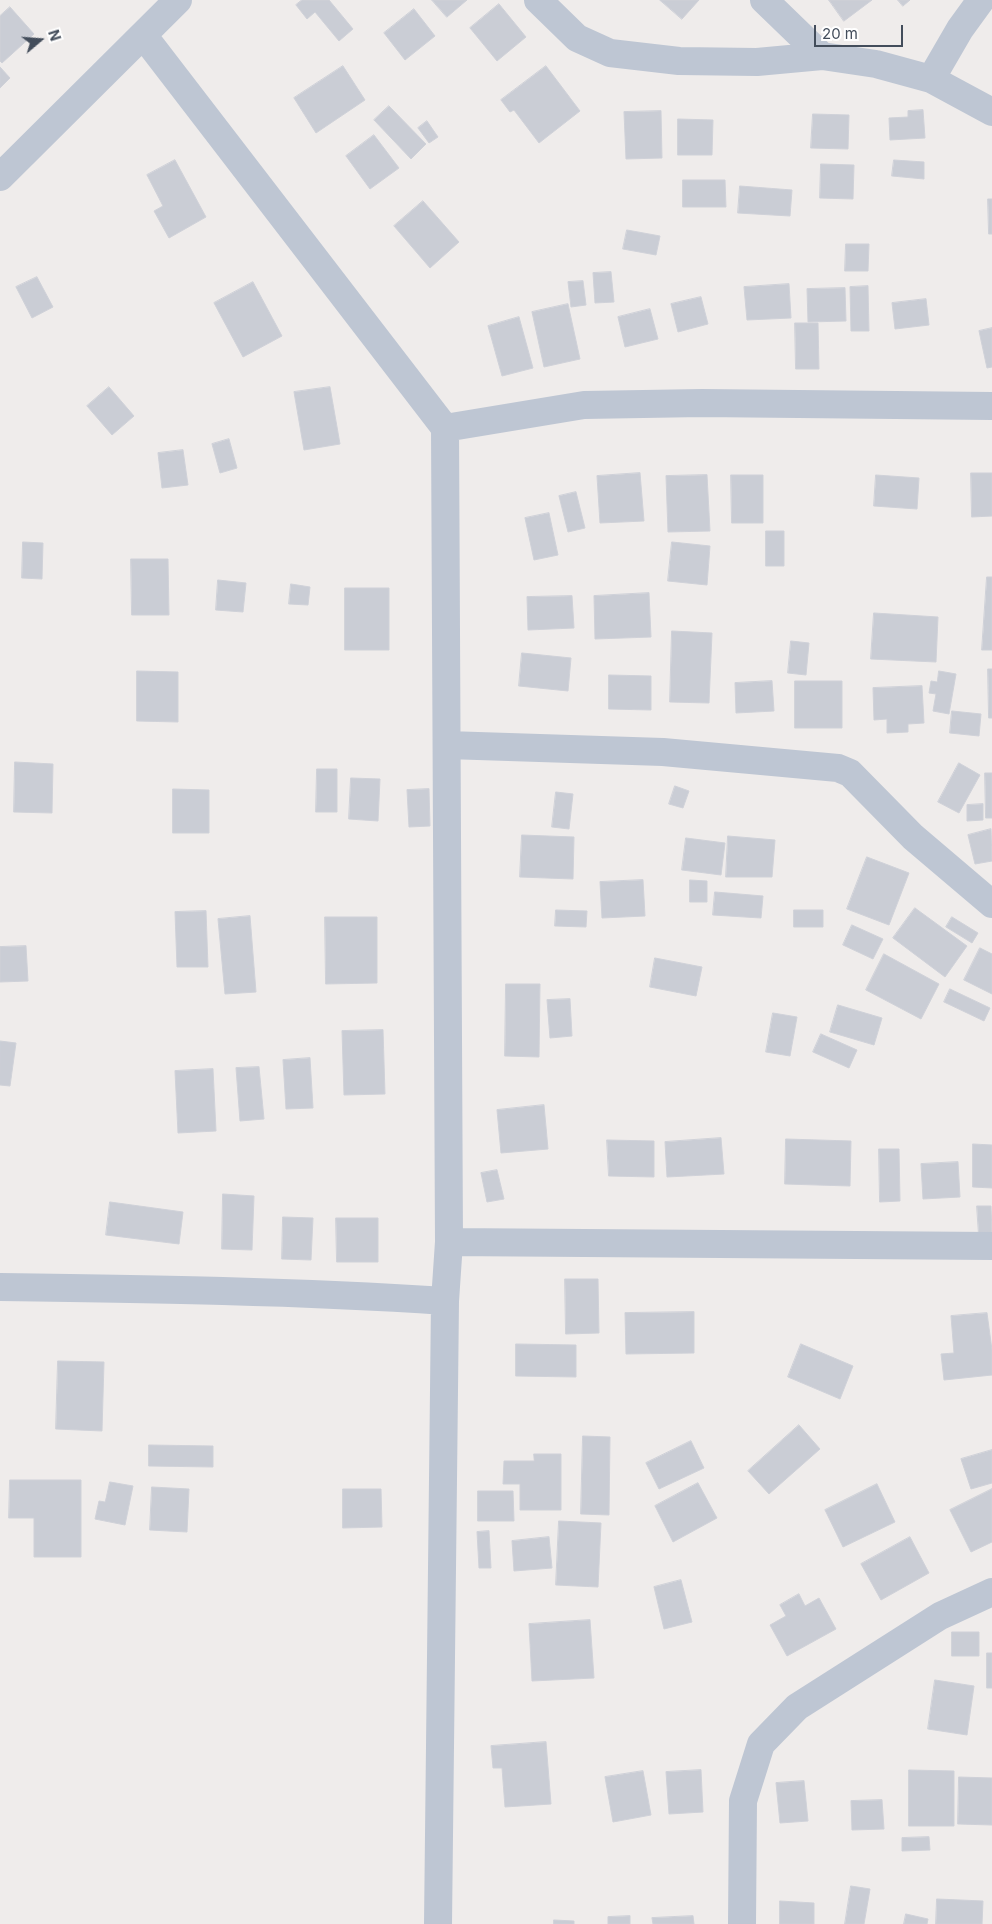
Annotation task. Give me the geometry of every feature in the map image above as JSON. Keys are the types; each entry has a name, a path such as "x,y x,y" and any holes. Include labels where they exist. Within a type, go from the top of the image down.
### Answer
{"street":[{"path":"0,177 178,0"},
{"path":"538,0 577,38 610,53 679,61 757,62 822,56 876,64 931,79 992,112"},
{"path":"764,0 822,56"},
{"path":"931,79 960,29 981,0"},
{"path":"142,35 445,428 449,1242 445,1301 438,1924"},
{"path":"445,428 584,405 702,403 992,406"},
{"path":"447,745 663,752 838,768 850,773 913,837 992,904"},
{"path":"449,1242 992,1246"},
{"path":"0,1287 204,1289 342,1294 445,1301"},
{"path":"742,1924 744,1800 761,1744 797,1707 940,1616 992,1592"}],"building":[{"path":"302,0 329,0 353,29 339,41 315,12 307,19 296,5"},
{"path":"432,0 467,0 447,17"},
{"path":"660,0 699,0 682,19"},
{"path":"829,0 872,0 844,21"},
{"path":"898,0 910,0 903,6"},
{"path":"499,4 526,37 497,61 470,28"},
{"path":"10,7 34,34 2,63 0,61 0,16"},
{"path":"414,9 435,36 405,60 384,33"},
{"path":"343,66 365,100 316,133 294,98"},
{"path":"546,66 580,111 539,143 514,110 510,112 501,100"},
{"path":"0,67 10,78 0,88"},
{"path":"389,106 426,144 411,159 374,120"},
{"path":"923,110 925,138 890,140 889,118 908,117 908,111"},
{"path":"661,111 662,158 626,159 624,112"},
{"path":"813,114 849,115 848,149 811,148"},
{"path":"678,119 713,120 712,155 678,155"},
{"path":"427,121 438,137 429,143 418,128"},
{"path":"374,135 399,168 370,189 346,156"},
{"path":"175,160 206,217 169,238 154,211 163,206 147,175"},
{"path":"894,160 924,162 924,179 892,176"},
{"path":"821,164 854,165 853,199 820,198"},
{"path":"683,180 725,180 726,207 683,207"},
{"path":"740,186 792,190 790,216 738,213"},
{"path":"988,199 992,199 992,234 989,234"},
{"path":"423,201 459,242 430,268 394,226"},
{"path":"627,230 660,236 656,255 623,249"},
{"path":"846,244 869,244 868,271 845,271"},
{"path":"611,272 614,302 595,303 593,273"},
{"path":"37,277 53,307 32,318 16,287"},
{"path":"583,281 586,305 571,307 568,282"},
{"path":"253,282 282,336 243,357 214,303"},
{"path":"789,284 791,318 747,320 744,287"},
{"path":"868,286 869,331 851,331 850,287"},
{"path":"845,288 846,321 808,322 807,289"},
{"path":"701,297 708,324 678,332 671,304"},
{"path":"926,299 929,325 895,329 892,303"},
{"path":"568,304 580,359 544,367 532,312"},
{"path":"650,309 658,339 625,347 618,317"},
{"path":"519,317 533,368 502,376 488,326"},
{"path":"795,323 818,323 819,369 796,369"},
{"path":"992,328 992,367 987,368 979,331"},
{"path":"109,387 134,416 112,435 87,406"},
{"path":"330,387 340,444 304,450 294,392"},
{"path":"229,439 237,468 220,473 212,444"},
{"path":"183,450 188,485 162,488 158,453"},
{"path":"640,473 644,521 600,523 597,476"},
{"path":"971,473 992,473 992,516 972,517"},
{"path":"707,475 710,531 668,532 666,476"},
{"path":"731,475 763,475 763,523 732,523"},
{"path":"876,475 919,478 917,509 874,506"},
{"path":"576,492 585,528 568,532 559,496"},
{"path":"549,513 558,555 534,560 525,518"},
{"path":"766,531 784,531 784,566 766,566"},
{"path":"23,542 43,543 42,579 22,578"},
{"path":"672,542 710,546 707,585 668,581"},
{"path":"131,559 168,559 169,615 132,615"},
{"path":"987,577 992,577 992,650 982,650"},
{"path":"218,580 246,583 243,612 216,610"},
{"path":"291,584 310,587 308,605 289,604"},
{"path":"345,588 389,588 389,650 345,650"},
{"path":"649,593 651,637 595,639 594,596"},
{"path":"572,596 574,628 528,630 527,597"},
{"path":"874,613 938,617 936,662 871,659"},
{"path":"672,631 712,633 709,703 670,702"},
{"path":"791,641 809,643 806,675 788,673"},
{"path":"522,653 571,658 568,691 519,686"},
{"path":"988,669 992,669 992,718 989,718"},
{"path":"137,671 178,672 178,722 137,721"},
{"path":"939,671 956,674 949,714 933,711 936,694 929,693 931,681 937,682"},
{"path":"609,675 651,676 651,710 609,709"},
{"path":"772,681 774,711 736,713 735,683"},
{"path":"795,681 842,681 842,728 795,728"},
{"path":"922,686 924,723 908,724 908,732 887,733 887,719 874,720 873,688"},
{"path":"952,711 981,714 979,736 950,733"},
{"path":"15,762 53,764 52,813 14,812"},
{"path":"959,763 980,775 959,813 938,802"},
{"path":"317,769 337,769 337,812 316,812"},
{"path":"985,773 992,773 992,818 986,818"},
{"path":"351,778 380,779 378,821 349,819"},
{"path":"675,786 689,791 683,808 669,804"},
{"path":"173,789 209,790 209,833 173,833"},
{"path":"429,789 430,826 409,827 407,790"},
{"path":"556,792 573,794 569,829 552,827"},
{"path":"983,804 983,820 967,821 967,805"},
{"path":"991,829 992,861 975,864 968,835"},
{"path":"522,835 574,837 573,879 520,877"},
{"path":"728,836 775,840 772,877 726,877"},
{"path":"686,838 725,843 721,875 682,870"},
{"path":"867,857 909,873 889,925 847,909"},
{"path":"643,880 645,916 602,918 600,882"},
{"path":"690,880 707,881 707,902 690,902"},
{"path":"715,892 763,896 761,918 713,915"},
{"path":"915,908 967,946 945,977 893,938"},
{"path":"556,910 587,911 586,927 555,926"},
{"path":"794,910 823,910 823,927 794,927"},
{"path":"206,911 208,967 177,967 175,912"},
{"path":"250,916 256,992 225,994 218,919"},
{"path":"325,917 377,917 377,983 326,984"},
{"path":"952,917 978,933 972,943 946,927"},
{"path":"852,925 883,939 873,959 843,945"},
{"path":"26,946 28,981 0,982 0,947"},
{"path":"980,948 992,954 992,994 964,980"},
{"path":"884,954 939,984 921,1019 866,990"},
{"path":"655,958 702,967 696,996 650,987"},
{"path":"506,984 540,984 539,1057 505,1056"},
{"path":"950,989 990,1008 984,1021 944,1002"},
{"path":"570,999 572,1036 550,1038 547,1000"},
{"path":"838,1005 882,1018 874,1045 830,1032"},
{"path":"773,1013 797,1017 790,1056 766,1052"},
{"path":"383,1030 385,1094 344,1095 342,1031"},
{"path":"821,1034 857,1050 849,1068 813,1052"},
{"path":"0,1041 16,1043 10,1086 0,1085"},
{"path":"310,1058 313,1108 286,1109 283,1060"},
{"path":"259,1067 264,1119 240,1121 236,1068"},
{"path":"213,1069 216,1131 178,1133 175,1071"},
{"path":"544,1105 548,1149 501,1153 497,1110"},
{"path":"721,1138 724,1174 667,1177 665,1142"},
{"path":"786,1139 851,1141 850,1186 785,1184"},
{"path":"607,1140 654,1141 654,1177 609,1176"},
{"path":"973,1144 992,1145 992,1188 973,1187"},
{"path":"879,1149 899,1149 900,1201 880,1202"},
{"path":"958,1162 960,1197 923,1199 921,1164"},
{"path":"497,1170 504,1199 487,1202 481,1173"},
{"path":"223,1194 254,1196 252,1250 222,1249"},
{"path":"110,1202 183,1212 179,1244 106,1235"},
{"path":"977,1206 991,1206 992,1234 979,1235"},
{"path":"283,1217 313,1218 311,1260 282,1259"},
{"path":"336,1218 378,1218 378,1262 337,1262"},
{"path":"565,1279 598,1279 599,1333 566,1334"},
{"path":"694,1312 694,1353 626,1354 625,1313"},
{"path":"987,1313 992,1350 992,1375 944,1380 941,1354 954,1353 951,1316"},
{"path":"516,1344 576,1345 576,1377 516,1376"},
{"path":"801,1344 853,1366 840,1399 788,1377"},
{"path":"58,1361 104,1362 102,1431 56,1429"},
{"path":"799,1425 820,1449 769,1494 748,1471"},
{"path":"583,1436 610,1437 609,1515 581,1514"},
{"path":"691,1441 704,1468 659,1489 646,1463"},
{"path":"149,1445 213,1446 213,1467 149,1466"},
{"path":"992,1450 992,1483 971,1489 961,1459"},
{"path":"534,1454 561,1454 561,1510 520,1510 520,1484 503,1484 504,1461 534,1461"},
{"path":"10,1480 81,1480 81,1557 34,1557 34,1518 9,1518"},
{"path":"110,1482 133,1486 125,1525 95,1519 99,1501 105,1502"},
{"path":"698,1483 717,1518 673,1542 655,1506"},
{"path":"877,1484 895,1522 843,1547 825,1510"},
{"path":"152,1487 189,1489 187,1532 150,1530"},
{"path":"343,1489 381,1489 382,1527 343,1528"},
{"path":"992,1489 992,1542 971,1552 950,1510"},
{"path":"478,1491 513,1491 514,1521 478,1521"},
{"path":"559,1521 601,1523 598,1587 556,1585"},
{"path":"489,1531 491,1568 479,1568 477,1532"},
{"path":"549,1537 552,1568 514,1571 512,1541"},
{"path":"910,1537 929,1573 881,1600 861,1564"},
{"path":"681,1580 692,1622 664,1629 654,1587"},
{"path":"799,1594 805,1606 819,1598 836,1629 787,1656 770,1625 786,1616 780,1605"},
{"path":"590,1620 594,1678 532,1681 529,1624"},
{"path":"952,1632 979,1632 979,1656 952,1656"},
{"path":"987,1653 992,1653 992,1688 987,1688"},
{"path":"935,1680 974,1686 967,1735 928,1729"},
{"path":"546,1742 551,1804 505,1807 502,1768 493,1768 491,1746"},
{"path":"701,1770 703,1812 669,1814 666,1772"},
{"path":"909,1770 954,1771 954,1826 909,1826"},
{"path":"643,1771 651,1815 613,1822 605,1777"},
{"path":"959,1777 992,1778 992,1825 958,1824"},
{"path":"804,1781 808,1821 780,1823 776,1783"},
{"path":"882,1800 884,1829 852,1830 851,1801"},
{"path":"929,1837 930,1850 902,1851 902,1838"},
{"path":"851,1886 870,1889 864,1924 845,1924"},
{"path":"937,1899 983,1901 982,1924 936,1924"},
{"path":"780,1901 814,1903 814,1924 780,1924"},
{"path":"906,1914 928,1919 927,1924 904,1924"},
{"path":"630,1916 630,1924 608,1924 608,1917"},
{"path":"693,1916 694,1924 653,1924 652,1918"},
{"path":"554,1920 574,1921 574,1924 554,1924"}]}
